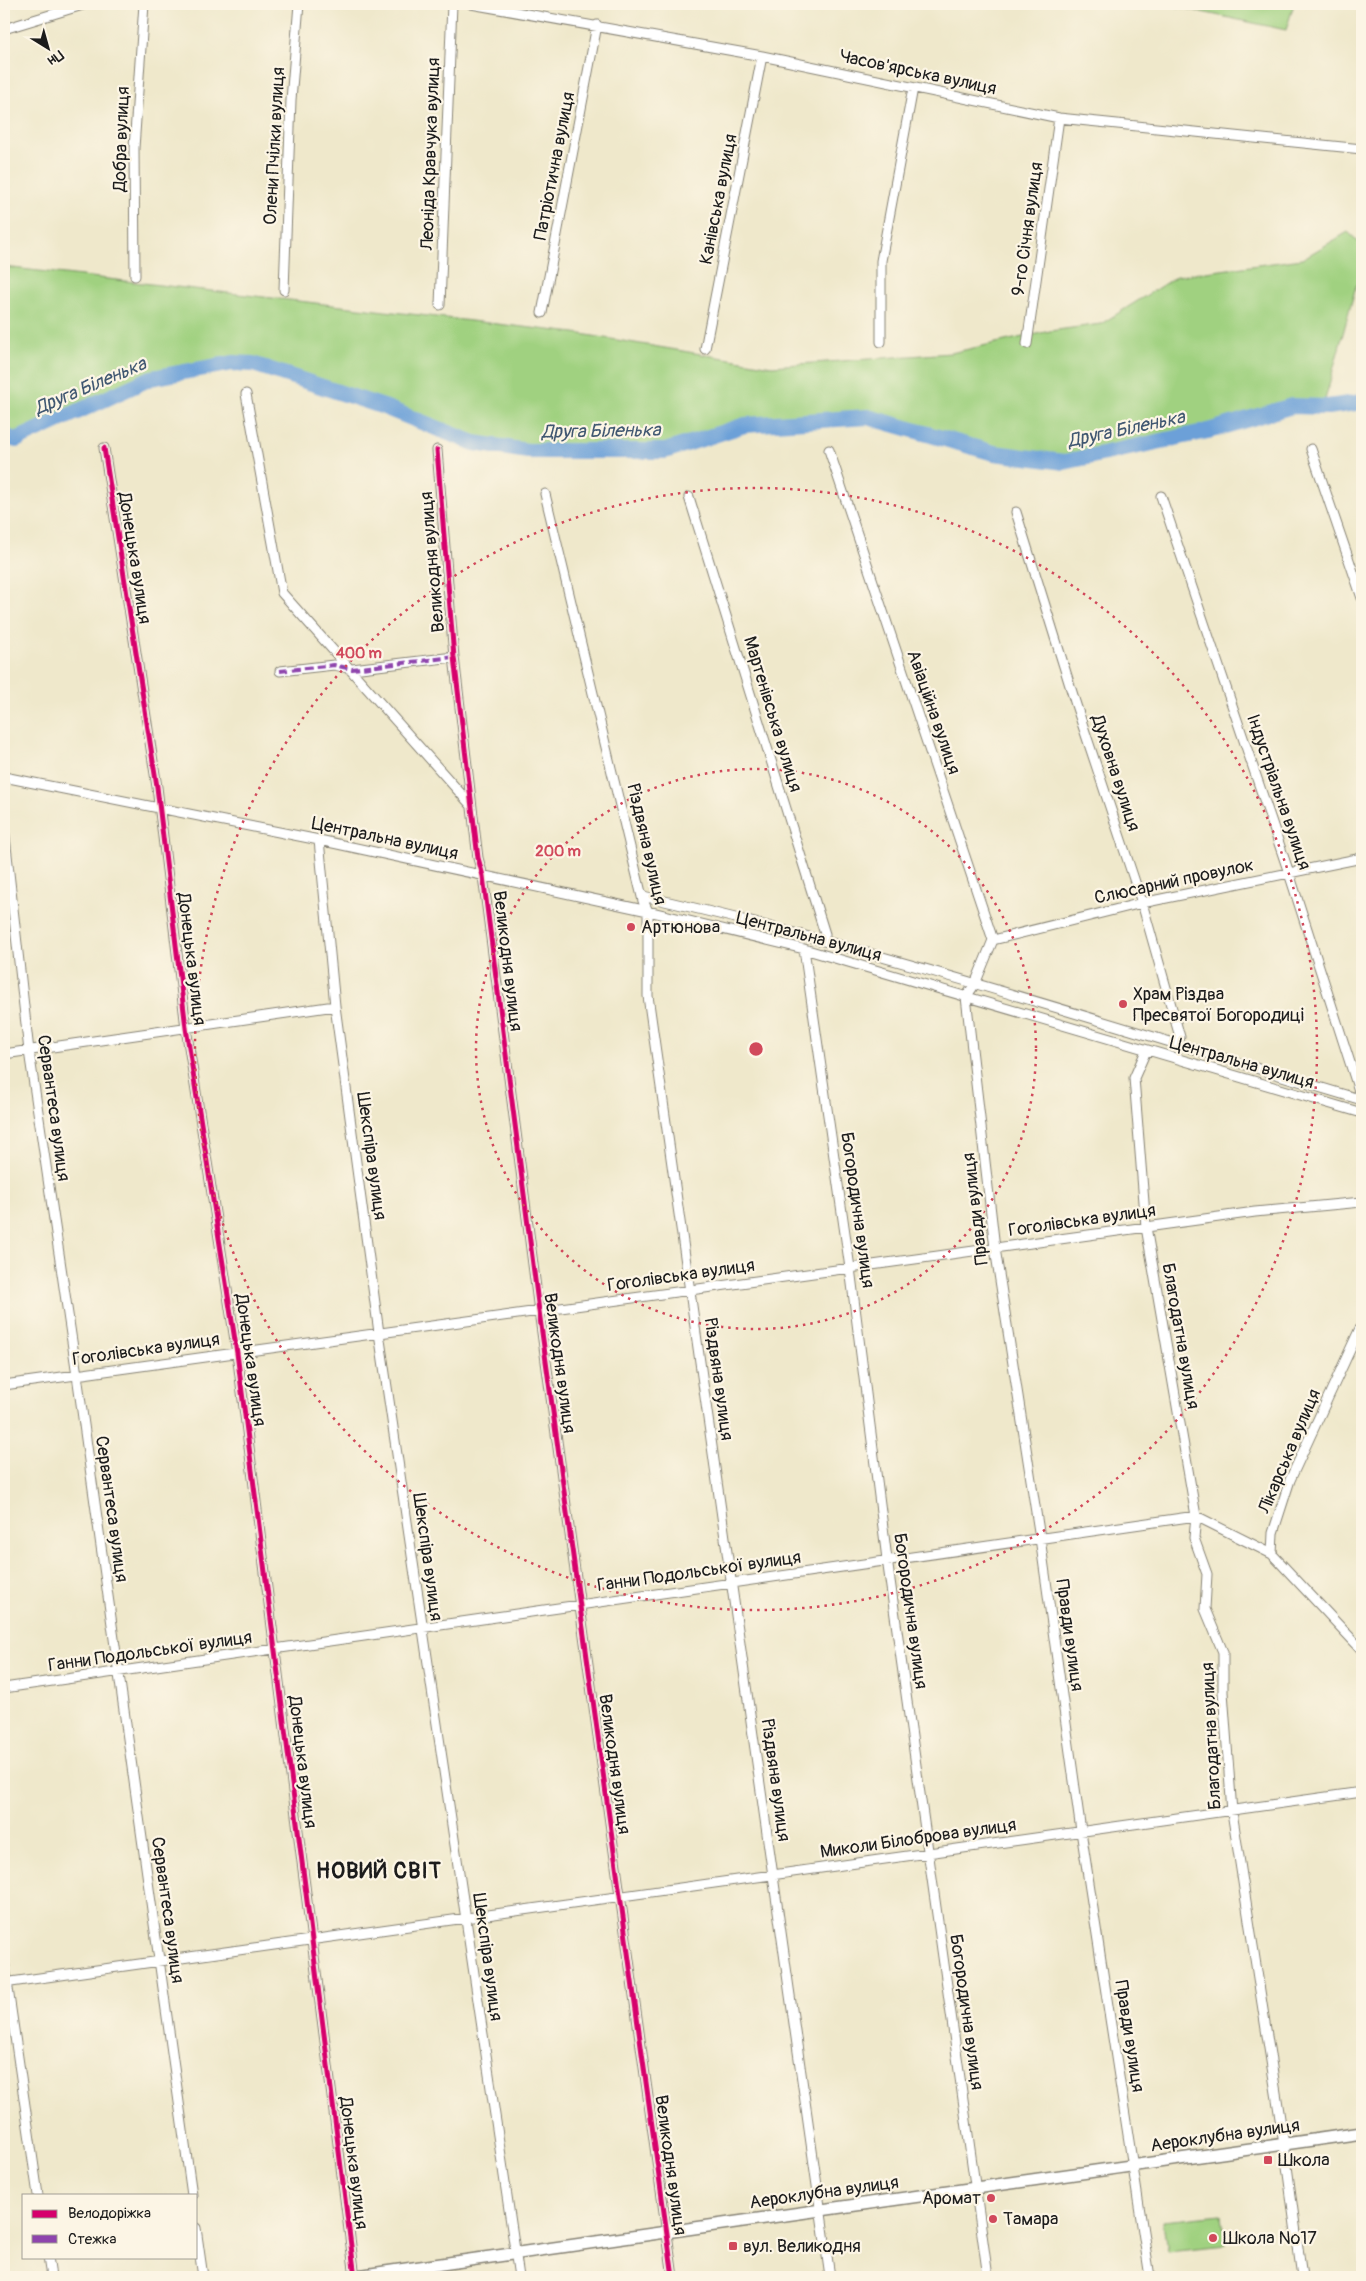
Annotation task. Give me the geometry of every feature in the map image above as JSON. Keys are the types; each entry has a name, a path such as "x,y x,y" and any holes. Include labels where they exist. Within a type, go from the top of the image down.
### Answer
{"street":[{"path":"4,29 86,4"},
{"name":"Добра вулиця","path":"135,276 134,148 144,4"},
{"name":"Олени Пчілки вулиця","path":"284,290 291,100 299,4"},
{"name":"Леоніда Кравчука вулиця","path":"440,305 452,4"},
{"name":"Часов'ярська вулиця","path":"471,4 762,56 1060,118 1362,149"},
{"name":"Патріотична вулиця","path":"542,313 597,25"},
{"name":"Канівська вулиця","path":"705,349 762,56"},
{"path":"881,342 881,262 912,88"},
{"name":"9-го Січня вулиця","path":"1027,344 1060,118"},
{"path":"246,394 282,593 352,669 471,805"},
{"name":"Донецька вулиця","path":"104,448 159,806 186,1028 237,1353 353,2277"},
{"path":"1311,449 1362,598"},
{"name":"Великодня вулиця","path":"437,450 454,657 471,805 478,858 483,876 539,1311 673,2277"},
{"name":"Авіаційна вулиця","path":"829,450 993,940"},
{"name":"Різдвяна вулиця","path":"545,494 648,911 648,996 830,2277"},
{"name":"Індустріальна вулиця","path":"1161,496 1289,873 1362,1100"},
{"name":"Мартенівська вулиця","path":"689,497 825,934 822,940"},
{"name":"Духовна вулиця","path":"1016,512 1076,705 1142,903 1180,1037 1176,1044"},
{"path":"280,671 334,665 352,669 454,657"},
{"name":"Центральна вулиця","path":"4,778 159,806 319,840 648,911 804,949 1362,1113"},
{"name":"Сервантеса вулиця","path":"4,828 29,1050 77,1375 192,2194"},
{"name":"Шекспіра вулиця","path":"319,840 335,1006 379,1334 519,2277"},
{"name":"Слюсарний провулок","path":"993,940 1142,903 1362,858"},
{"name":"Центральна вулиця","path":"643,896 743,919 822,940 1362,1100"},
{"path":"966,997 975,984 993,940"},
{"name":"Богородична вулиця","path":"804,949 850,1268 887,1560 988,2277"},
{"name":"Правди вулиця","path":"966,997 995,1248 1040,1538 1081,1831 1150,2277"},
{"path":"4,1054 335,1006"},
{"name":"Благодатна вулиця","path":"1146,1051 1134,1078 1146,1227 1196,1516 1194,1538 1208,1574 1205,1609 1223,1652 1223,1692 1232,1810 1284,2144 1302,2277"},
{"name":"Гоголівська вулиця","path":"4,1385 1255,1212 1362,1202"},
{"name":"Лікарська вулиця","path":"1272,1554 1273,1532 1290,1480 1362,1324"},
{"path":"1196,1516 1272,1554 1362,1650"},
{"name":"Ганни Подольської вулиця","path":"4,1688 1196,1516"},
{"name":"Миколи Білоброва вулиця","path":"5,1983 1362,1792"},
{"path":"4,1961 5,1983 38,2194"},
{"name":"Аероклубна вулиця","path":"353,2277 1362,2133"},
{"path":"198,2242 203,2277"},
{"path":"48,2258 50,2277"}],"green space":[{"path":"1164,4 1294,4 1286,30"},
{"path":"1348,232 1362,245 1362,264 1323,407 1292,406 1208,431 1064,462 994,453 868,417 745,425 665,451 528,451 474,443 384,407 253,364 233,364 151,378 16,440 4,436 4,267 575,333 772,366 951,353 1050,331 1101,324 1177,276 1302,259"},
{"path":"1222,2215 1226,2245 1167,2251 1163,2221"}],"waterway":[{"name":"Друга Біленька","path":"4,436 16,440 151,378 233,363 253,364 384,407 474,443 528,451 665,451 745,425 868,417 994,453 1064,462 1208,431 1292,406 1328,407 1362,402"}],"marked path":[{"path":"280,671 334,665 352,669 454,657"}],"cycle path":[{"path":"104,448 157,787 186,1028 237,1353 355,2277"},
{"path":"437,450 454,657 478,858 483,876 539,1311 673,2277"}],"place":[{"name":"Артюнова","path":"631,927"},
{"name":"Храм Різдва Пресвятої Богородиці","path":"1123,1004"},
{"name":"Школа","path":"1268,2160"},
{"name":"Аромат","path":"991,2198"},
{"name":"Тамара","path":"993,2219"},
{"name":"Школа №17","path":"1213,2238"},
{"name":"вул. Великодня","path":"733,2246"}],"district":[{"name":"НОВИЙ СВІТ","path":"379,1870"}]}
